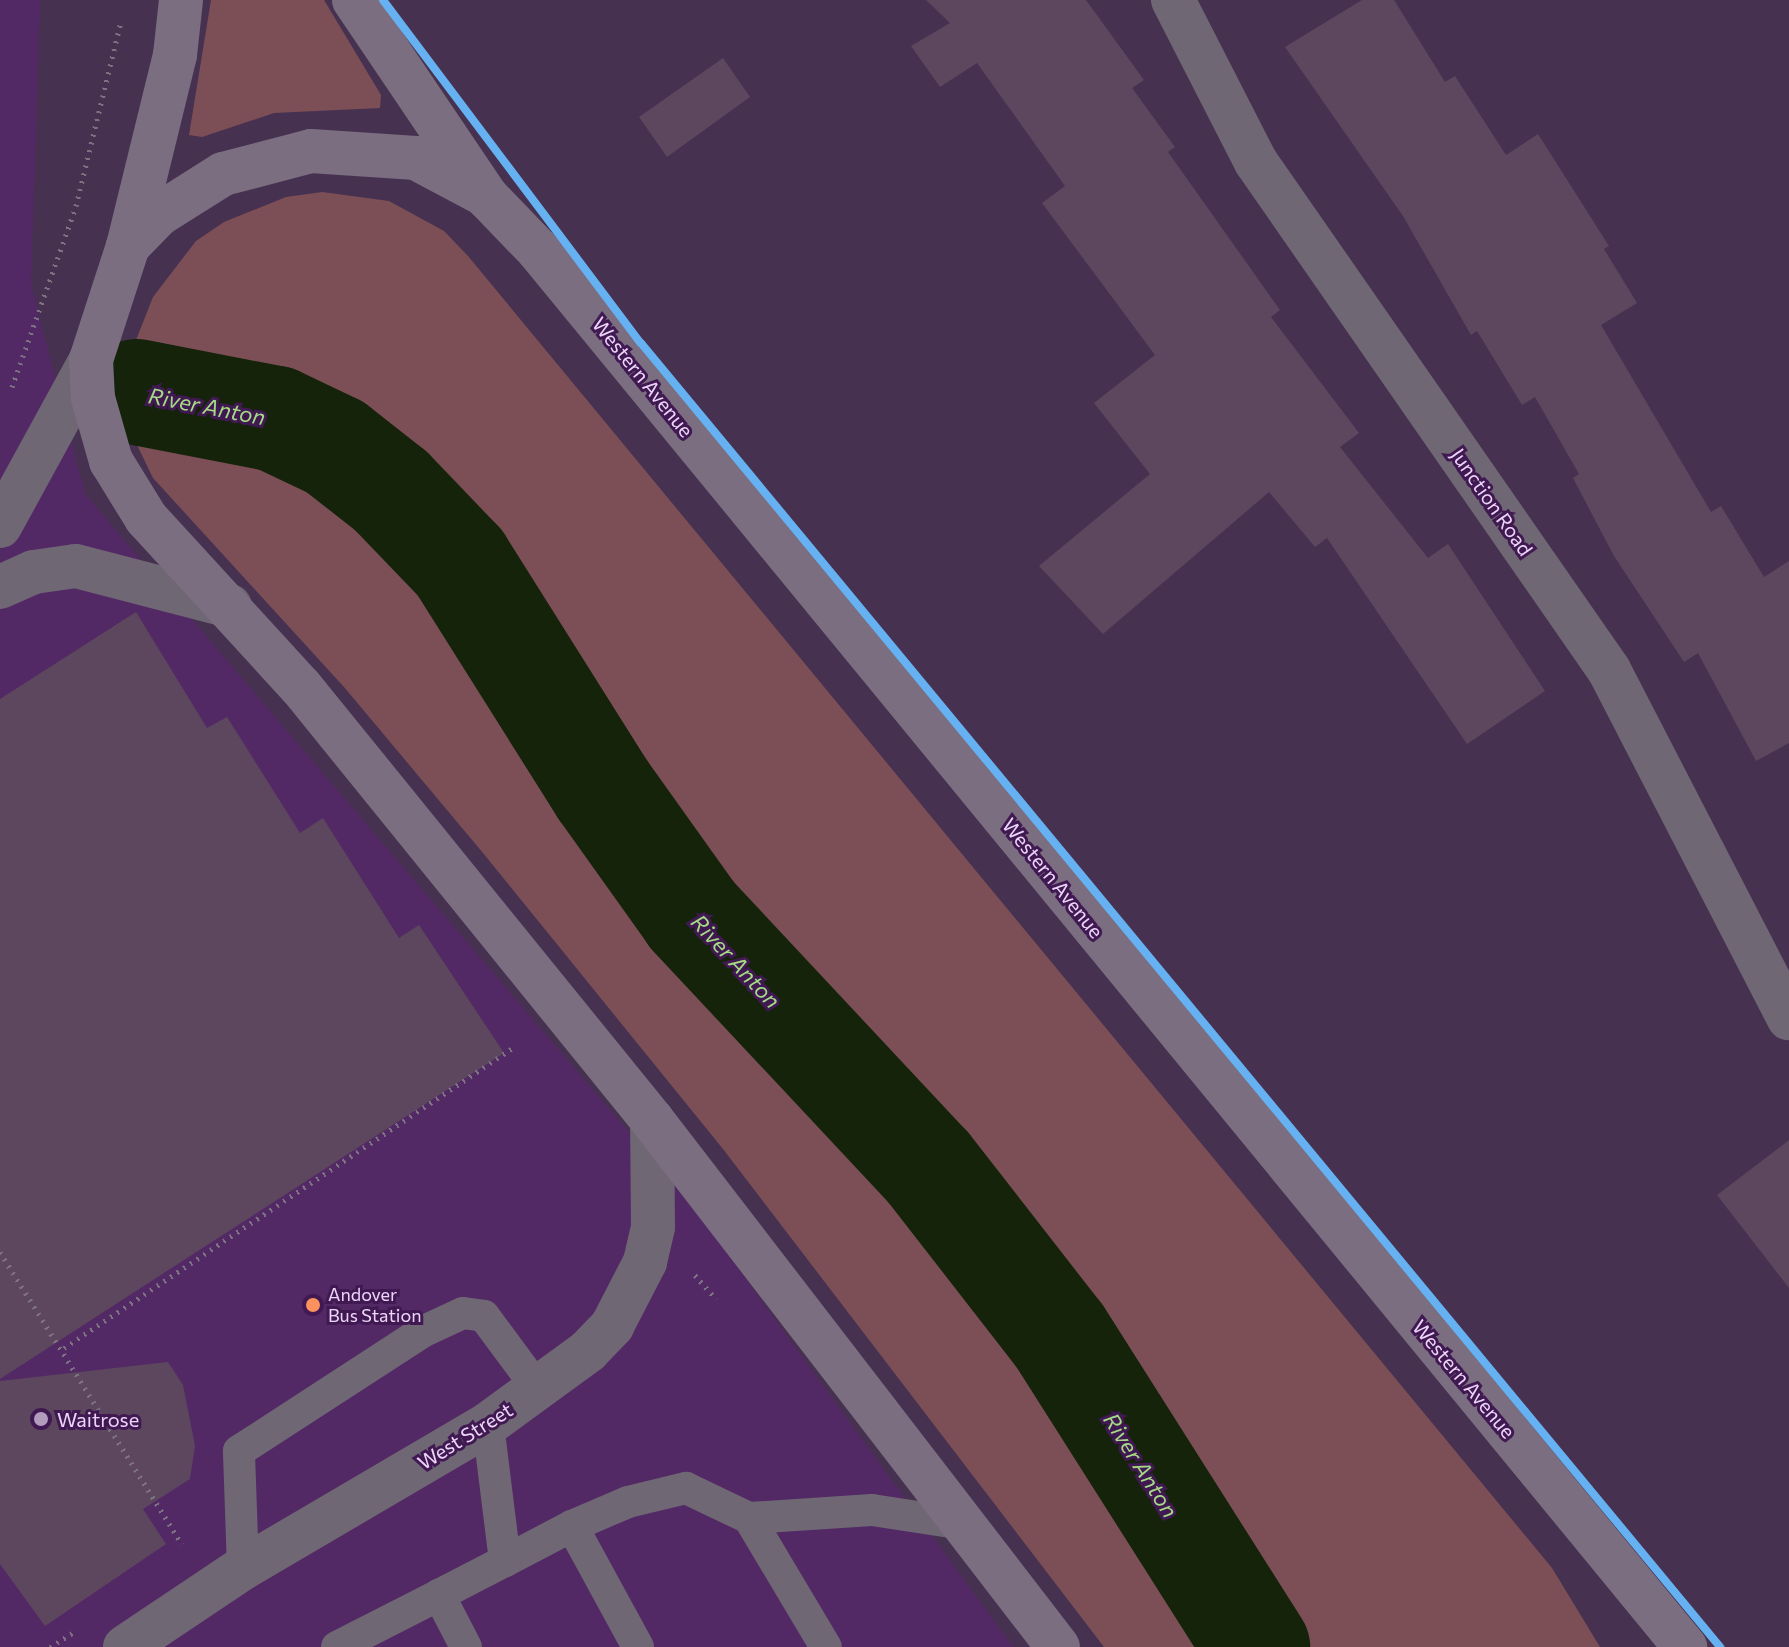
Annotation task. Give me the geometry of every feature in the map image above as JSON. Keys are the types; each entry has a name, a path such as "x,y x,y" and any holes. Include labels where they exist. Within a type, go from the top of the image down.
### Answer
{"main road":[{"name":"Western Avenue","path":"181,0 175,55 128,246 91,360 100,428 126,488 230,606 652,1120 957,1523 1058,1647"},
{"name":"Western Avenue","path":"354,0 487,197 538,250 1685,1647"},
{"name":"Western Avenue","path":"128,246 158,215 223,174 311,151 416,158 487,197"},
{"name":"Western Avenue","path":"1616,1562 1652,1647"}],"street":[{"name":"Junction Road","path":"1173,0 1256,162 1609,670 1789,1018"},
{"path":"0,526 91,360"},
{"path":"0,587 34,572 76,566 230,606"},
{"name":"West Street","path":"125,1647 226,1579 488,1424 588,1351 631,1297 653,1227 652,1120"}],"lane":[{"path":"226,1579 239,1451 432,1326 463,1313 484,1316 538,1389"},
{"path":"488,1424 505,1561"},
{"path":"337,1647 572,1526 628,1502 686,1488 749,1518 872,1510 957,1523"},
{"path":"749,1518 826,1647"},
{"path":"572,1526 638,1647"},
{"path":"439,1595 466,1647"}],"path":[{"path":"10,391 76,206 123,15"},
{"path":"64,1348 514,1047"},
{"path":"0,1252 226,1579"}],"shaded area":[{"path":"0,0 40,0 31,284 85,494 697,1212 1013,1647 0,1647"},
{"path":"211,0 324,0 381,95 380,108 274,113 202,137 189,135"},
{"path":"322,192 389,201 444,231 468,256 1552,1568 1600,1647 1104,1647 723,1149 483,853 344,687 153,478 138,447 127,398 136,340 153,297 196,241 224,222 286,197"}],"building":[{"path":"926,0 1086,0 1144,80 1132,88 1175,147 1168,152 1280,310 1271,317 1359,433 1340,447 1428,558 1448,544 1545,691 1467,744 1327,538 1315,547 1269,492 1103,634 1039,566 1150,474 1094,403 1155,355 1042,203 1065,186 977,63 940,87 911,46 950,23"},
{"path":"1362,0 1394,0 1445,82 1455,76 1506,155 1538,134 1609,246 1604,249 1637,303 1601,325 1711,512 1721,506 1764,577 1789,561 1789,743 1756,761 1698,653 1684,662 1614,556 1573,478 1579,474 1535,397 1522,405 1477,331 1471,335 1403,216 1285,47"},
{"path":"723,58 750,97 667,157 639,117"},
{"path":"136,612 207,728 227,717 300,833 323,818 399,938 419,925 504,1053 0,1379 0,699"},
{"path":"1789,1140 1789,1288 1717,1195"},
{"name":"Waitrose","path":"168,1362 183,1385 195,1446 190,1479 143,1509 166,1544 45,1626 0,1564 0,1381"}],"waterway":[{"name":"River Anton","path":"137,392 276,419 335,447 391,491 460,563 603,790 692,915 928,1167 1059,1335 1257,1647"}],"transit line":[{"path":"383,0 641,343 1720,1647"}],"place":[{"name":"Andover Bus Station","path":"313,1305"},
{"name":"Waitrose","path":"41,1419"}]}
